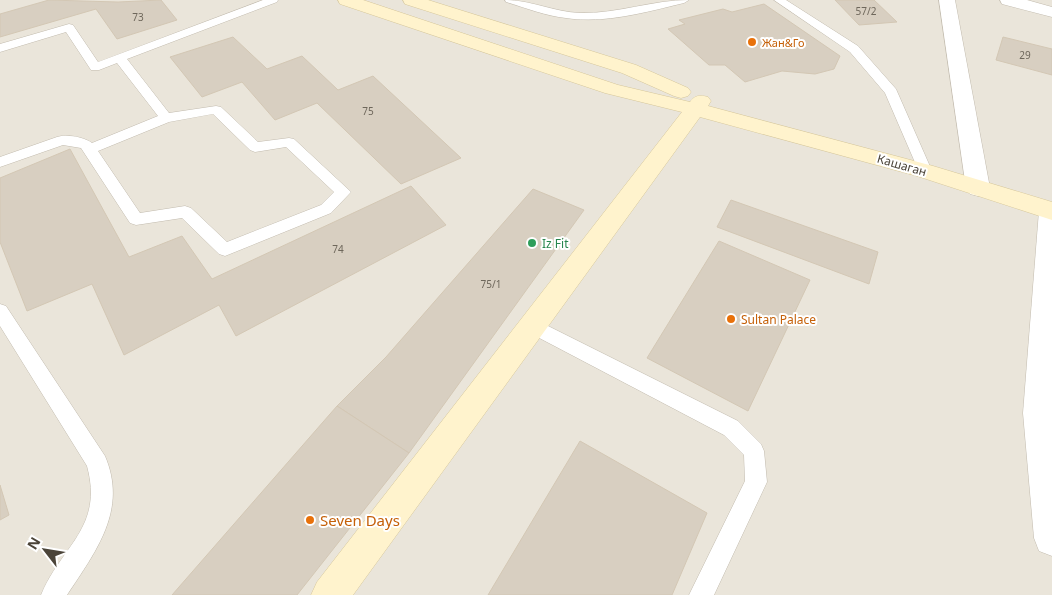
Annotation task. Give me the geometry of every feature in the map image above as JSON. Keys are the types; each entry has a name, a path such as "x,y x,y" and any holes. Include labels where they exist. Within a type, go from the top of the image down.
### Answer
{"street":[{"path":"346,0 612,89 698,105"},
{"path":"411,0 629,69 698,105"},
{"path":"947,0 978,188"},
{"path":"1008,0 1052,12"},
{"path":"330,595 698,105"},
{"name":"Кашаган","path":"698,105 751,123 925,171 1052,211"},
{"path":"1052,211 1039,413 1052,538"}],"lane":[{"path":"0,48 69,27 95,67 273,0"},
{"path":"510,0 566,16 586,16 651,7 684,0"},
{"path":"779,0 854,49 891,92 925,171"},
{"path":"120,58 166,118"},
{"path":"0,162 62,140 86,144 89,149 136,219 185,212 225,250 326,209 343,192 289,142 254,147 216,110 166,118 89,149"},
{"path":"0,311 97,463 102,483 101,506 93,533 53,595"},
{"path":"532,326 731,428 754,451 756,482 701,595"}],"shaded area":[{"path":"0,0 1052,0 1052,595 0,595"}],"building":[{"path":"49,0 118,2 161,0 177,20 117,39 96,9 0,37 0,14"},
{"path":"835,0 874,0 897,22 859,25"},
{"name":"Жан&Го","path":"764,4 840,56 834,69 815,74 782,71 745,82 725,65 709,65 668,29 685,24 679,20 723,9 732,12"},
{"path":"233,37 267,69 302,56 338,90 373,76 461,158 401,184 317,103 275,120 242,82 202,97 170,57"},
{"path":"1003,37 1052,49 1052,75 996,60"},
{"path":"70,149 129,257 182,236 212,279 411,186 446,225 236,336 219,305 124,355 92,284 27,311 0,242 0,178"},
{"path":"533,189 584,210 409,453 337,406 386,357"},
{"path":"731,200 878,252 869,284 717,227"},
{"name":"Sultan Palace","path":"719,241 810,280 748,411 647,358"},
{"path":"337,406 409,453 297,595 172,595"},
{"path":"580,441 707,513 672,595 488,595"},
{"path":"0,485 9,515 0,520"}],"place":[{"name":"Жан&Го","path":"752,42"},
{"name":"Iz Fit","path":"532,243"},
{"name":"Sultan Palace","path":"731,319"},
{"name":"Seven Days","path":"310,520"}]}
